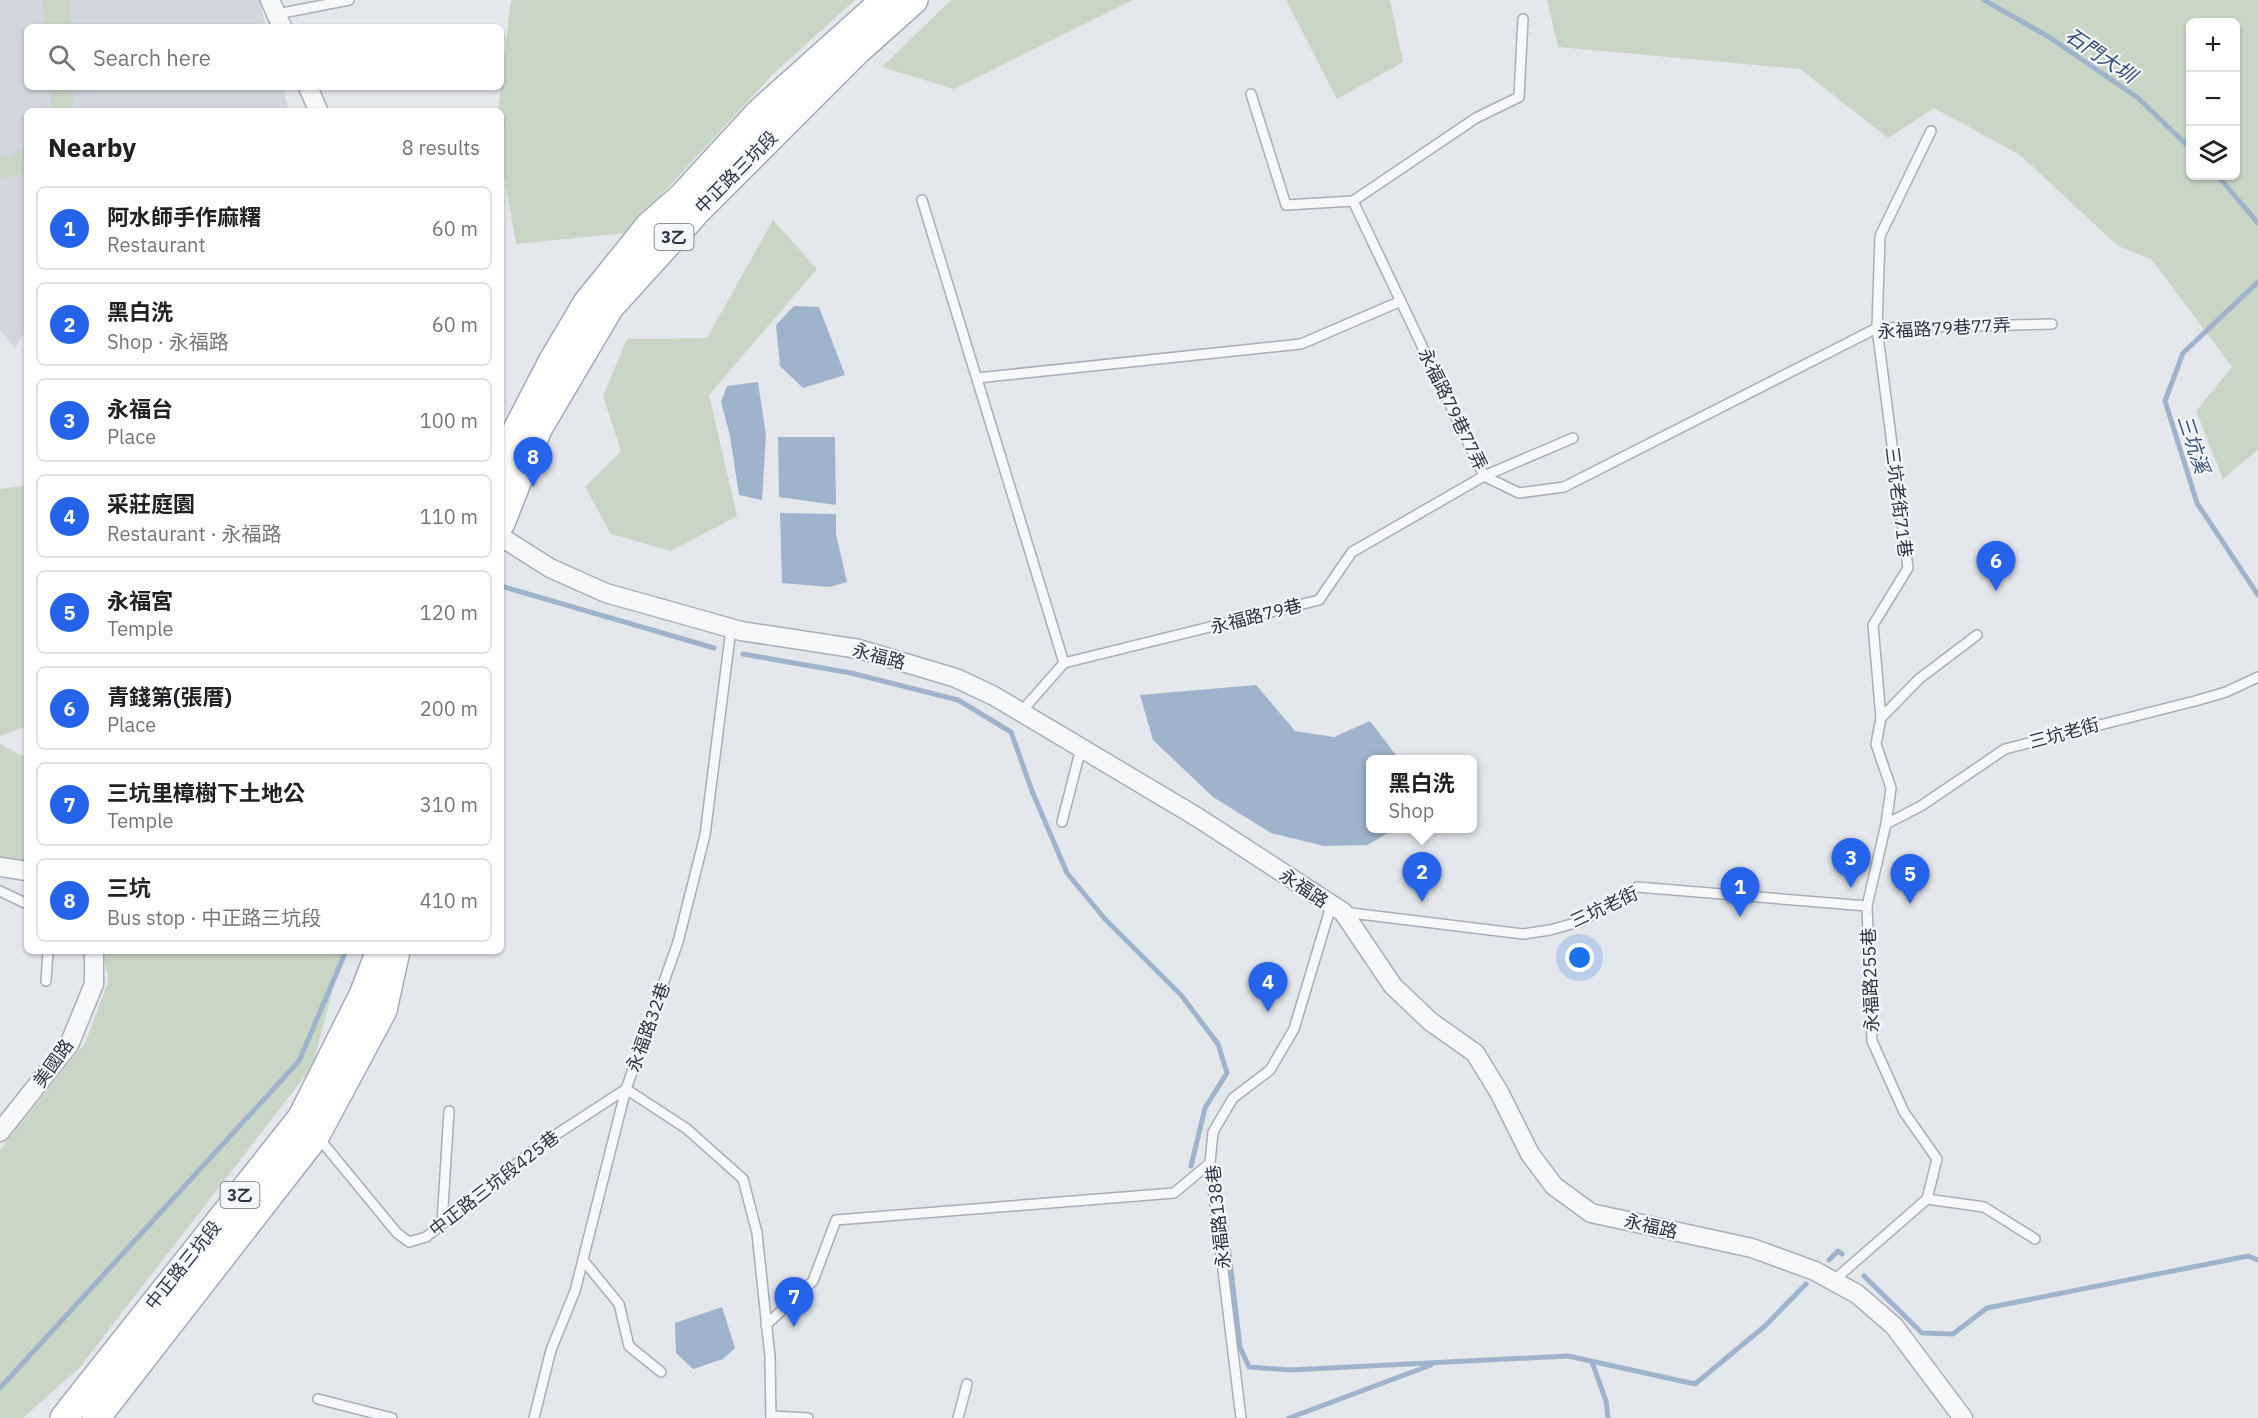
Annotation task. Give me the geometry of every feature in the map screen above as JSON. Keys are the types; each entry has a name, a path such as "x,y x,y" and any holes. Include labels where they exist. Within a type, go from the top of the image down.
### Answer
{"main road":[{"name":"中正路三坑段","path":"504,455 552,362 587,303 649,226 682,196 760,112 885,0"},
{"name":"中正路三坑段","path":"504,515 538,429 610,307 713,195 858,50 914,0"},
{"name":"中正路三坑段","path":"64,1418 309,1126 379,954"},
{"name":"中正路三坑段","path":"96,1418 309,1126 383,1010 395,954"}],"street":[{"path":"309,90 317,108"},
{"name":"永福路","path":"504,539 550,568 606,593 731,628 859,649 956,678 1081,748 1197,817 1337,909 1393,986 1431,1022 1475,1053 1499,1092 1530,1154 1554,1186 1591,1213 1752,1248 1815,1271 1857,1294 1894,1326 1964,1418"},
{"path":"0,867 24,871"},
{"name":"美國路","path":"0,1132 69,1045 94,984 94,954"}],"lane":[{"path":"276,14 349,0"},
{"path":"1251,94 1286,205 1353,201 1476,118 1519,97 1523,19"},
{"name":"三坑老街71巷","path":"1867,906 1886,824 1891,788 1876,744 1881,718 1874,625 1908,568 1877,328 1880,236 1931,131"},
{"path":"922,200 1064,663 1020,713"},
{"name":"永福路79巷77弄","path":"1353,201 1484,476 1519,493 1564,487 1877,328 2052,324"},
{"path":"977,378 1301,344 1401,301"},
{"name":"永福路79巷","path":"1064,663 1319,600 1352,552 1484,476 1573,438"},
{"name":"永福路32巷","path":"534,1418 551,1350 575,1291 626,1089 678,942 705,835 731,628"},
{"path":"1881,718 1919,679 1977,635"},
{"name":"三坑老街","path":"1886,824 1921,806 2005,749 2195,701 2226,692 2258,677"},
{"path":"1062,822 1081,748"},
{"name":"三坑老街","path":"1337,909 1523,934 1550,930 1582,921 1637,887 1867,906"},
{"path":"0,891 24,903"},
{"name":"永福路255巷","path":"1867,906 1872,1041 1904,1112 1937,1159 1927,1198"},
{"name":"永福路138巷","path":"1241,1418 1210,1163 1213,1132 1233,1098 1269,1070 1294,1029 1337,909"},
{"path":"46,981 48,954"},
{"path":"626,1089 687,1129 743,1179 757,1233 766,1325 771,1417 808,1418"},
{"name":"中正路三坑段425巷","path":"309,1126 397,1233 409,1242 426,1237 537,1146 626,1089"},
{"path":"442,1224 449,1111"},
{"path":"766,1325 813,1281 836,1220 1174,1193 1210,1163"},
{"path":"1833,1281 1927,1198 1984,1207 2035,1239"},
{"path":"583,1260 619,1304 629,1346 661,1372"},
{"path":"958,1418 967,1384"},
{"path":"318,1399 392,1418"}],"shaded area":[{"path":"0,0 259,0 265,24 24,24 24,90 284,90 288,108 24,108 24,334 15,348 0,330"}],"green space":[{"path":"43,0 70,0 71,24 45,24"},
{"path":"511,0 855,0 773,74 626,233 516,244 504,174 504,108 498,108 500,90 504,90 504,60"},
{"path":"951,0 1133,0 954,89 882,67"},
{"path":"1286,0 1390,0 1403,62 1337,99"},
{"path":"1547,0 2258,0 2258,450 2223,479 2196,411 2232,367 2151,259 2118,246 2020,155 1934,108 1888,138 1800,69 1558,47"},
{"path":"50,90 73,90 73,108 52,108"},
{"path":"24,149 24,174 0,178 0,157 8,157"},
{"path":"773,220 817,269 709,395 737,516 671,551 611,534 585,487 621,451 603,396 627,339 707,338"},
{"path":"24,485 24,727 0,736 0,489"},
{"path":"0,744 24,756 24,862 0,857"},
{"path":"103,954 342,954 312,1067 80,1367 23,1418 0,1418 0,1150 85,1043 109,980"}],"water":[{"path":"794,306 819,307 845,375 803,388 780,366 776,325"},
{"path":"758,382 766,435 762,500 739,495 730,436 721,402 727,386"},
{"path":"778,437 835,437 836,505 779,497"},
{"path":"780,513 836,514 836,534 847,582 830,587 782,583"},
{"path":"1256,685 1295,731 1334,737 1370,721 1396,755 1366,755 1366,833 1388,833 1367,845 1324,846 1271,833 1213,797 1153,740 1140,695"},
{"path":"722,1307 735,1348 723,1359 693,1369 676,1353 675,1323"}],"waterway":[{"name":"石門大圳","path":"1984,0 2049,37 2138,98 2186,144"},
{"name":"石門大圳","path":"2221,180 2258,223"},
{"name":"三坑溪","path":"2258,282 2183,353 2165,401 2197,503 2258,595"},
{"path":"504,587 714,648"},
{"path":"743,654 851,673 958,700 1011,732 1032,791 1067,873 1105,919 1181,995 1218,1044 1227,1073 1205,1108 1191,1166"},
{"path":"0,1388 299,1061 345,954"},
{"path":"1225,1219 1240,1347 1249,1367 1290,1370 1568,1356 1695,1384 1765,1326 1806,1284"},
{"path":"1829,1260 1838,1251 1842,1254"},
{"path":"1864,1276 1922,1333 1953,1334 1987,1308 2248,1256 2258,1260"},
{"path":"1592,1362 1606,1401 1608,1418"},
{"path":"1289,1418 1431,1365"}],"place":[{"name":"三坑","path":"533,487"},
{"name":"青錢第(張厝)","path":"1996,591"},
{"name":"永福台","path":"1851,888"},
{"name":"黑白洗","path":"1422,902"},
{"name":"永福宮","path":"1910,904"},
{"name":"阿水師手作麻糬","path":"1740,917"},
{"name":"采莊庭園","path":"1268,1012"},
{"name":"三坑里樟樹下土地公","path":"794,1327"}]}
